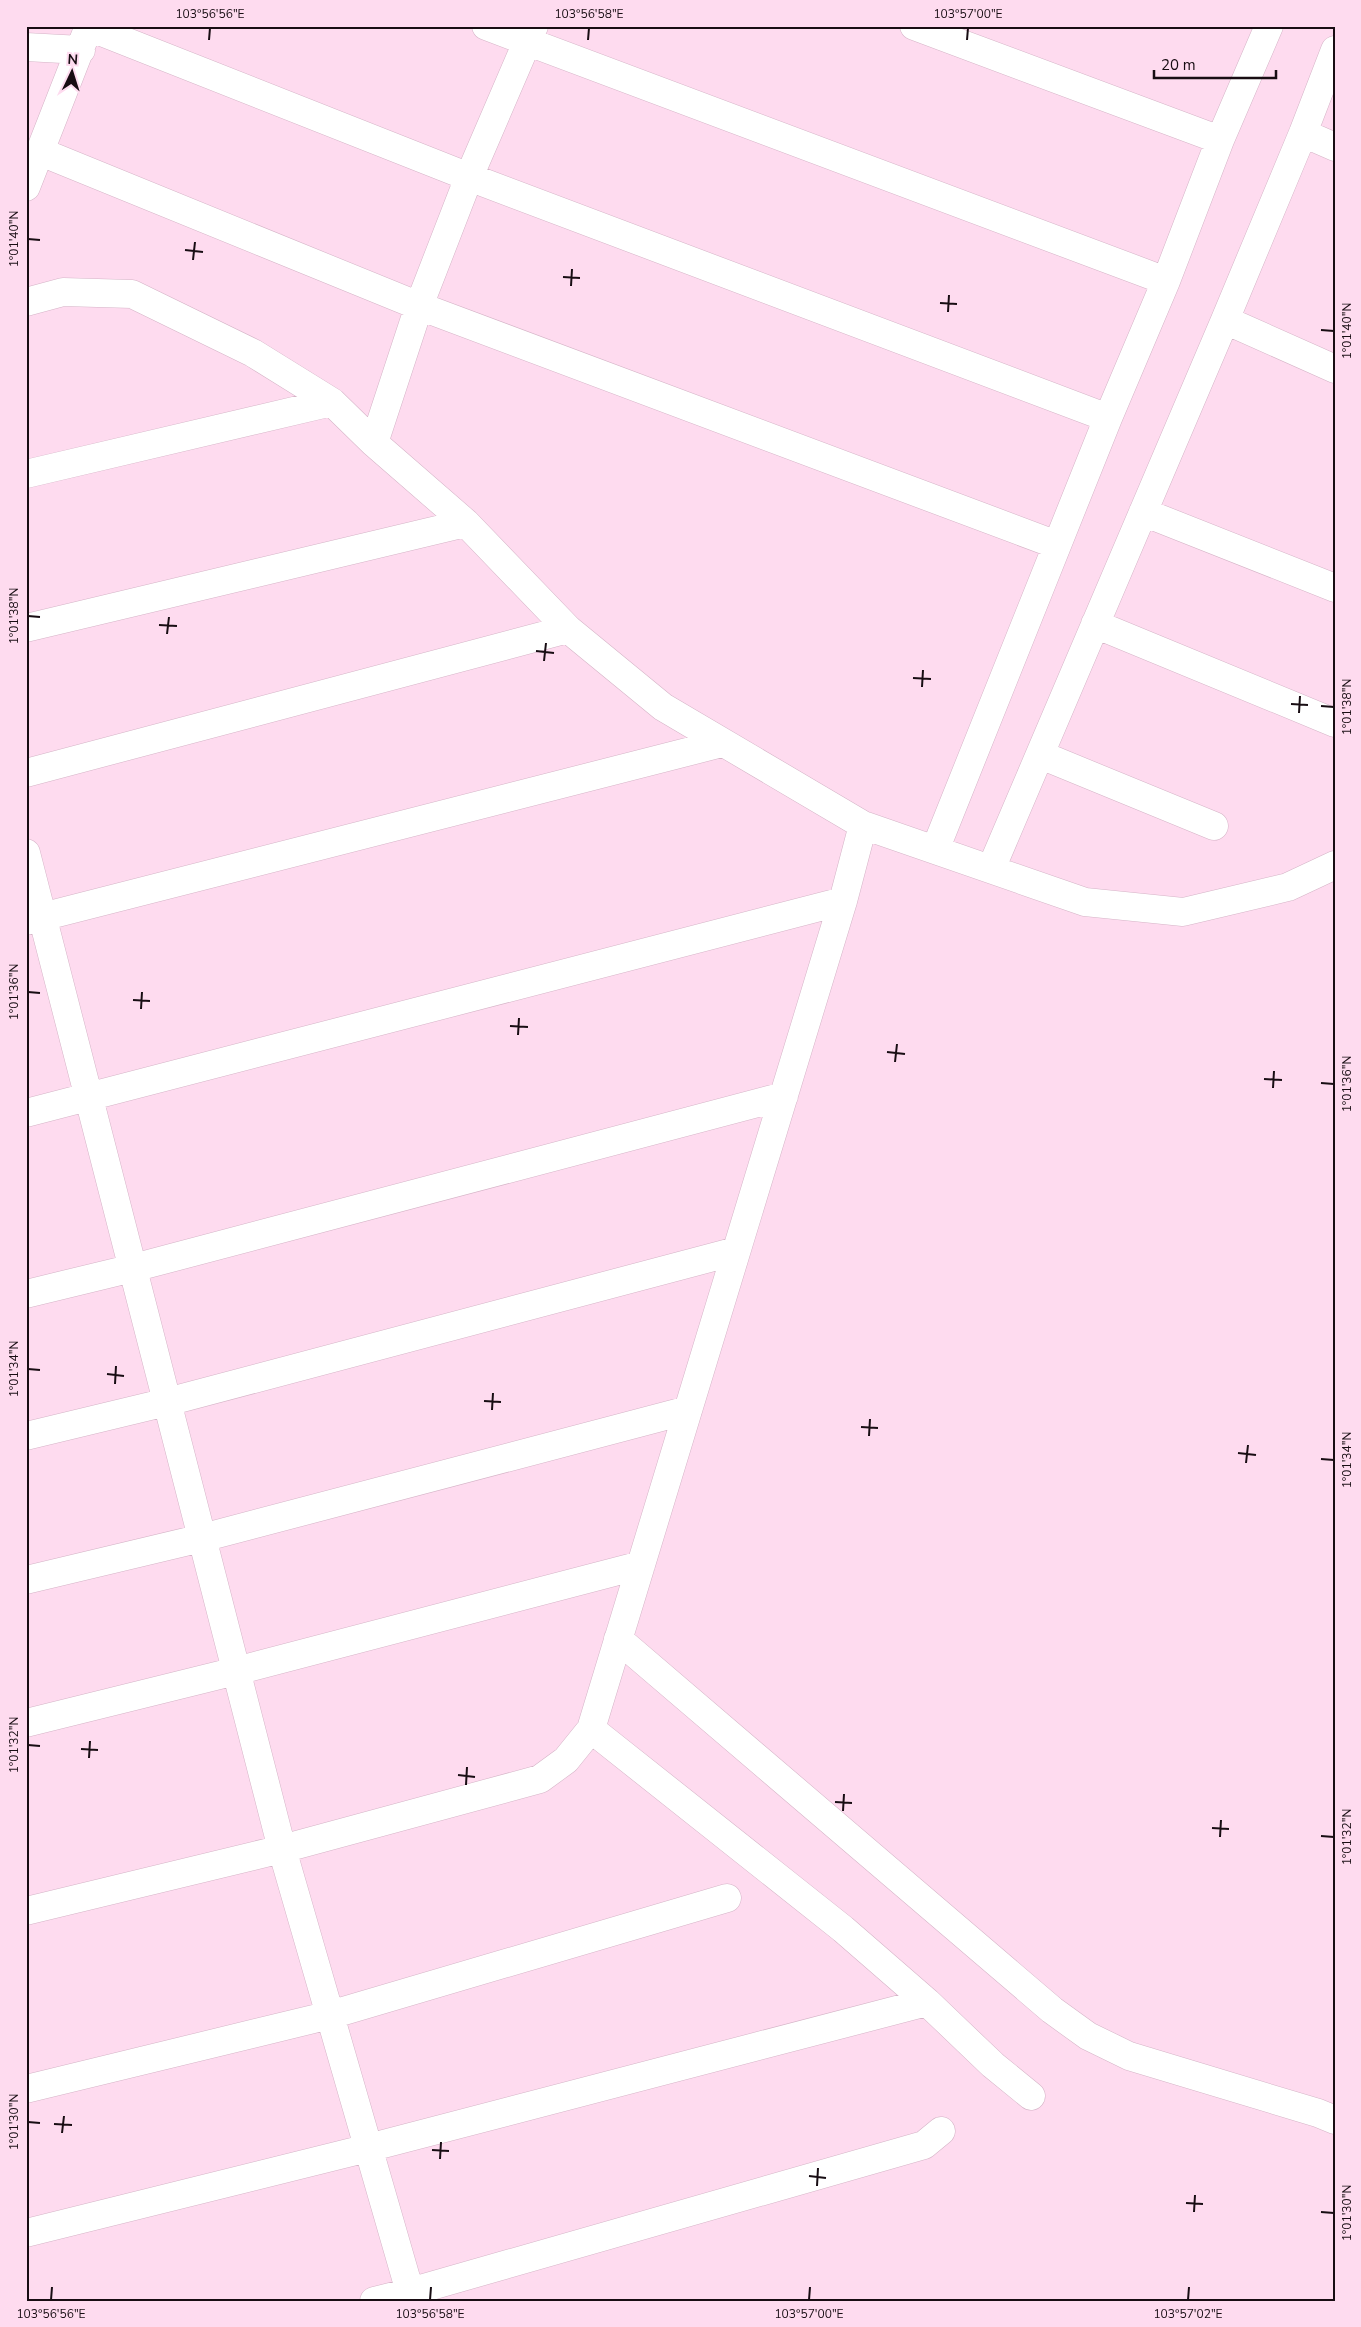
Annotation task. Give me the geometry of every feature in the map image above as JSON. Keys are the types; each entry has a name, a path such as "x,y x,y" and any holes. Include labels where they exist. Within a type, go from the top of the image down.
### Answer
{"street":[{"path":"486,26 531,34 1166,281"},
{"path":"914,26 1220,140"},
{"path":"935,850 1108,418 1166,281 1220,140 1269,26"},
{"path":"26,187 86,34"},
{"path":"26,47 86,34 1108,418"},
{"path":"374,443 419,306 470,177 531,34"},
{"path":"991,869 1225,320 1303,133 1335,50"},
{"path":"1303,133 1335,147"},
{"path":"41,152 419,306 1057,545"},
{"path":"26,302 63,292 132,294 252,353 332,402 374,443 466,523 568,629 663,707 864,825 1085,902 1183,912 1288,887 1335,865"},
{"path":"1225,320 1335,369"},
{"path":"26,474 332,402"},
{"path":"1143,512 1335,588"},
{"path":"26,628 466,523"},
{"path":"1095,624 1335,723"},
{"path":"26,774 568,629"},
{"path":"34,919 722,743"},
{"path":"1041,755 1214,826"},
{"path":"26,1911 282,1849 540,1780 566,1760 591,1729 843,901 864,825"},
{"path":"26,853 34,919 89,1098 282,1849 410,2292"},
{"path":"26,1113 843,901"},
{"path":"26,1294 133,1268 784,1096"},
{"path":"26,1436 167,1402 736,1251"},
{"path":"26,1580 202,1538 688,1410"},
{"path":"26,1723 236,1672 640,1565"},
{"path":"618,1639 1052,2010 1088,2036 1129,2056 1335,2120"},
{"path":"591,1729 843,1929 926,2002 993,2065 1031,2096"},
{"path":"26,2089 330,2015 727,1898"},
{"path":"26,2233 368,2148 926,2002"},
{"path":"374,2301 924,2144 941,2131"}]}
